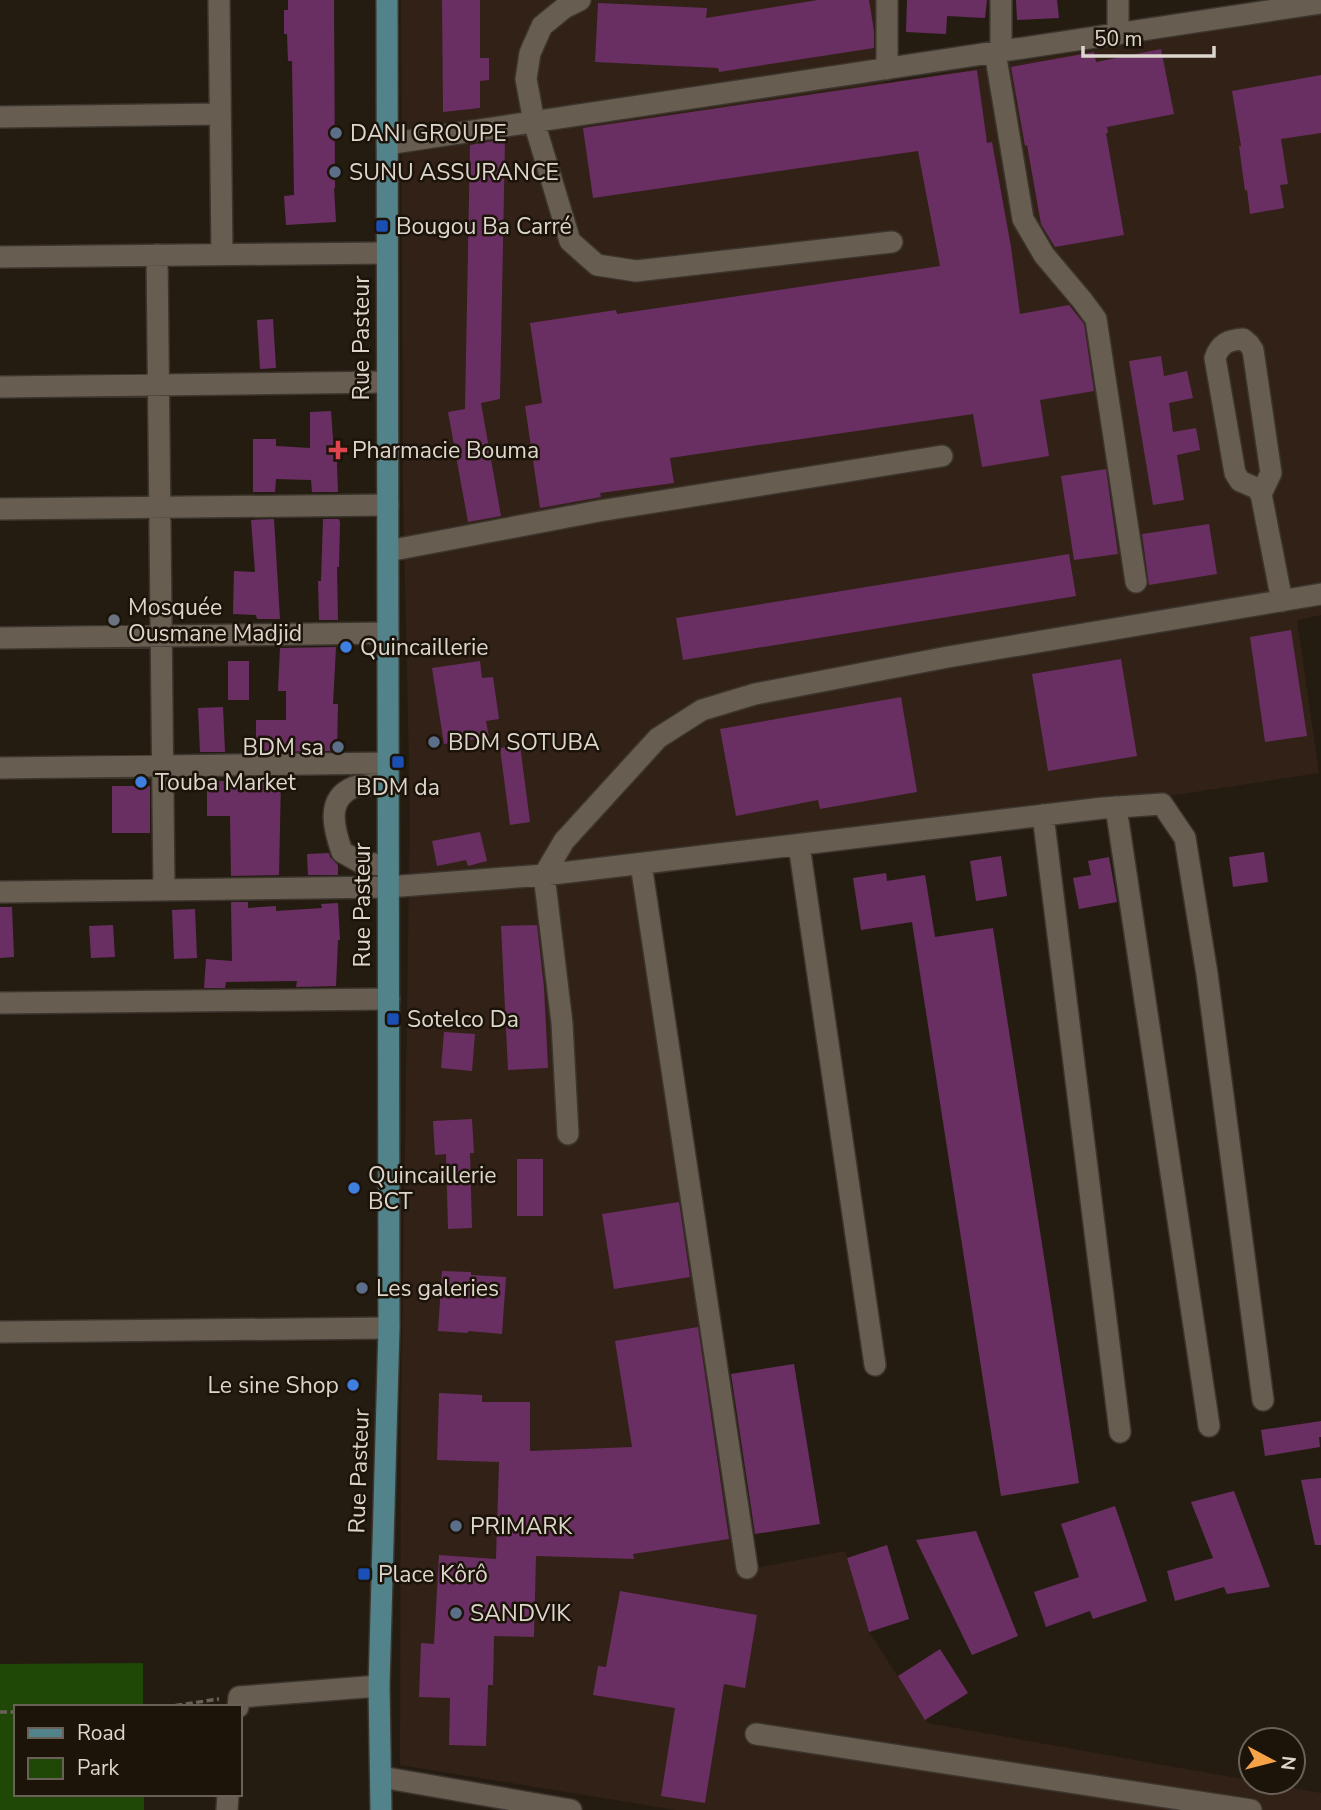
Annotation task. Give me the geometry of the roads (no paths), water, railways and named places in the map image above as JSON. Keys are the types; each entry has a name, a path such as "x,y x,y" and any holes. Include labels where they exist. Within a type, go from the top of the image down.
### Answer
{"main road":[{"name":"Rue Pasteur","path":"381,1810 379,1686 389,1328 387,0"}],"street":[{"path":"219,0 222,255"},
{"path":"580,0 564,8 542,26 530,53 526,79 534,122 570,241 597,265 636,271 892,242"},
{"path":"887,0 887,68"},
{"path":"1001,0 998,52 1023,219 1044,256 1096,319 1136,582"},
{"path":"1118,0 1118,34"},
{"path":"387,145 1118,34 1228,8 1321,3"},
{"path":"0,117 220,114"},
{"path":"0,257 387,253"},
{"path":"157,255 164,890"},
{"path":"1261,494 1271,472 1253,350 1244,340 1236,340 1223,344 1215,358 1235,473 1240,481 1256,488 1261,494 1282,601"},
{"path":"0,387 387,382"},
{"path":"388,551 599,511 942,456"},
{"path":"0,509 388,505"},
{"path":"568,1134 562,1023 544,875 564,841 658,738 702,710 755,694 948,657 1321,594"},
{"path":"0,638 388,633"},
{"path":"0,768 163,766 388,774"},
{"path":"388,774 340,795 333,810 342,852 388,876"},
{"path":"0,892 164,890 388,876 544,875 1043,815 1162,804 1185,838 1209,988 1263,1400"},
{"path":"1116,807 1209,1426"},
{"path":"1043,815 1120,1432"},
{"path":"799,845 874,1365"},
{"path":"641,864 747,1568"},
{"path":"0,1003 389,999"},
{"path":"0,1332 389,1328"},
{"path":"238,1702 379,1686"},
{"path":"755,1734 1251,1810"},
{"path":"381,1777 571,1810"}],"place":[{"name":"DANI GROUPE","path":"336,133"},
{"name":"SUNU ASSURANCE","path":"335,172"},
{"name":"Bougou Ba Carré","path":"382,226"},
{"name":"Pharmacie Bouma","path":"338,450"},
{"name":"Mosquée Ousmane Madjid","path":"114,620"},
{"name":"Quincaillerie","path":"346,647"},
{"name":"BDM SOTUBA","path":"434,742"},
{"name":"BDM sa","path":"338,747"},
{"name":"BDM da","path":"398,762"},
{"name":"Touba Market","path":"141,782"},
{"name":"Sotelco Da","path":"393,1019"},
{"name":"Quincaillerie BCT","path":"354,1188"},
{"name":"Les galeries","path":"362,1288"},
{"name":"Le sine Shop","path":"353,1385"},
{"name":"PRIMARK","path":"456,1526"},
{"name":"Place Kôrô","path":"364,1574"},
{"name":"SANDVIK","path":"456,1613"}]}
